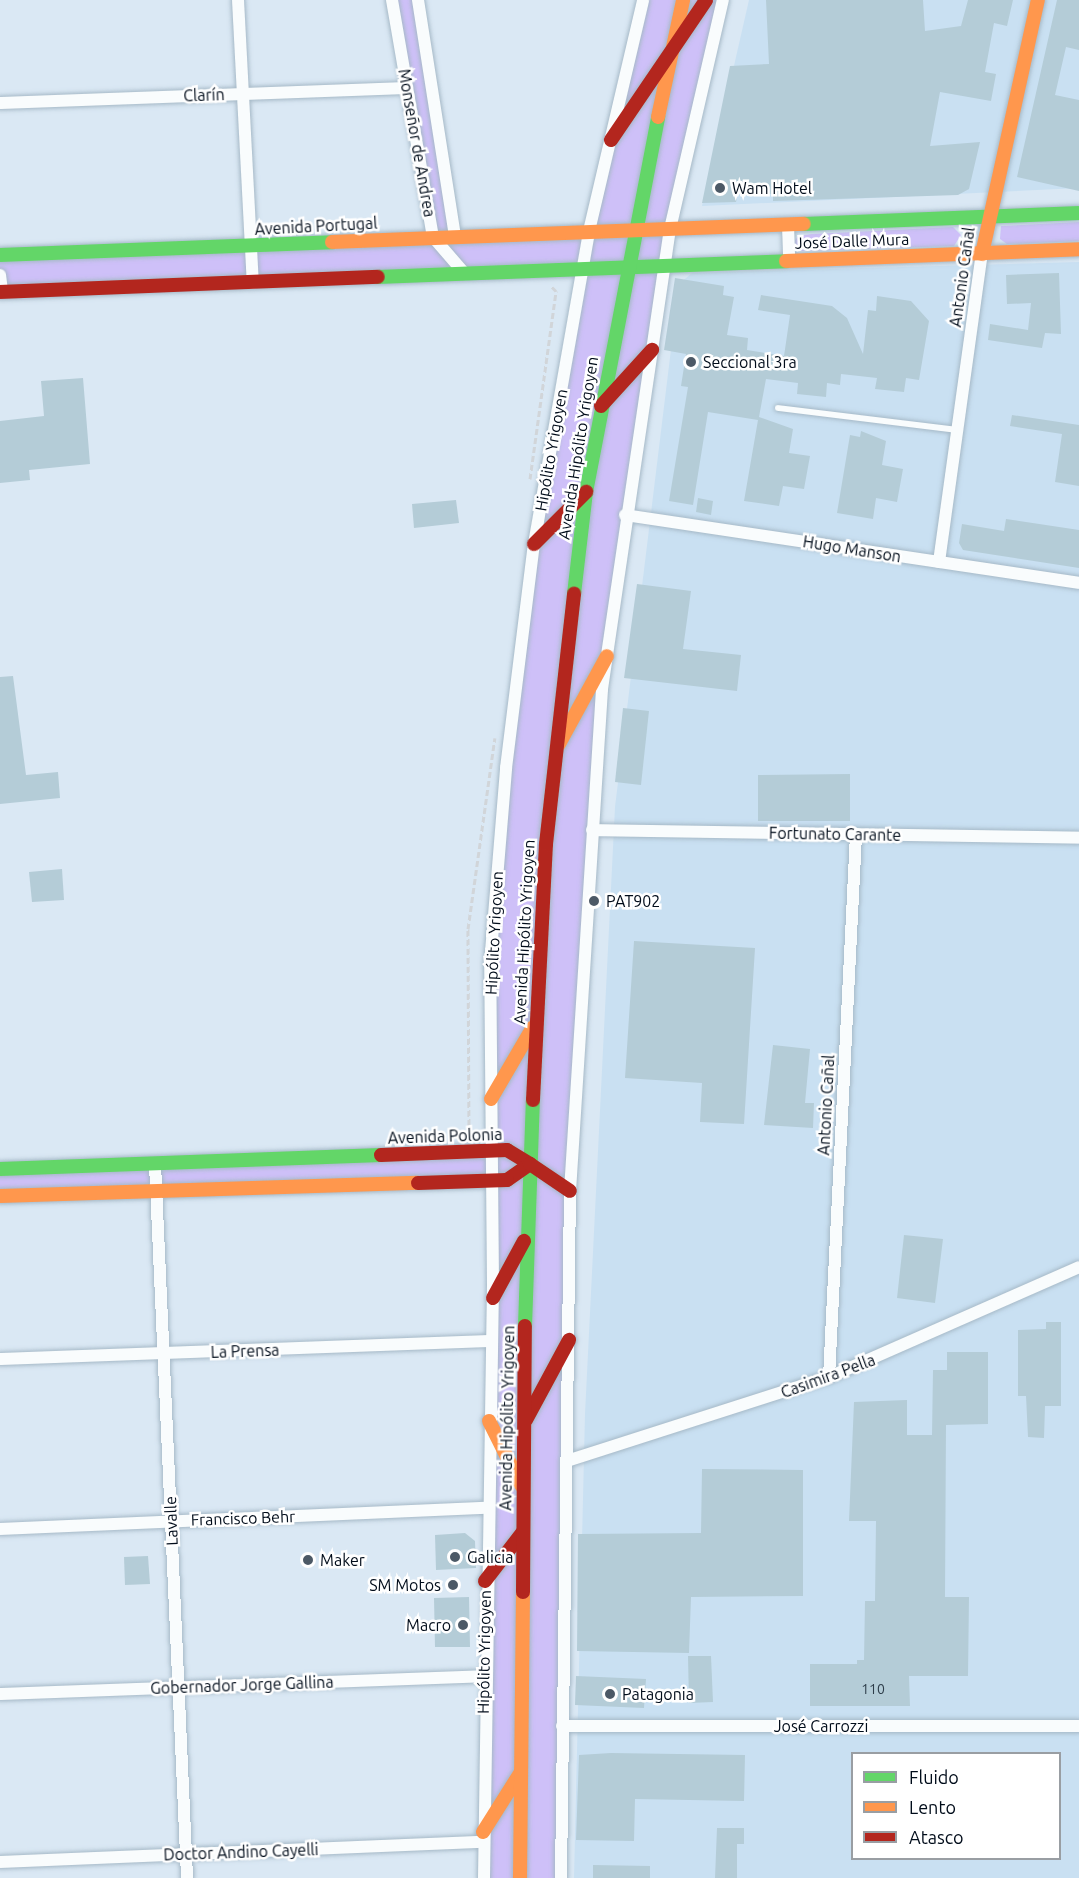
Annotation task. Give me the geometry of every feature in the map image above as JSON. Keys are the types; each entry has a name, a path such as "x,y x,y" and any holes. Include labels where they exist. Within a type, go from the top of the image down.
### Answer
{"main road":[{"name":"Avenida Hipólito Yrigoyen","path":"520,1878 526,1238 535,1024 554,753 586,492 600,406 626,265 683,0"},
{"path":"611,140 672,45 706,0"},
{"name":"Antonio Cañal","path":"982,254 987,218 1038,0"},
{"name":"José Dalle Mura","path":"634,228 670,229 1079,213"},
{"name":"Avenida Portugal","path":"0,255 634,228"},
{"name":"José Dalle Mura","path":"626,265 1079,249"},
{"path":"1,292 465,274 626,265"},
{"path":"600,406 652,350"},
{"path":"534,544 586,492"},
{"path":"554,753 607,656"},
{"path":"491,1099 535,1024"},
{"name":"Avenida Polonia","path":"0,1169 513,1151 570,1191"},
{"path":"0,1196 156,1189 513,1179 530,1164"},
{"path":"493,1298 526,1238"},
{"path":"524,1423 569,1340"},
{"path":"489,1421 523,1488"},
{"path":"485,1581 522,1533"},
{"path":"483,1837 521,1772"}],"street":[{"path":"238,0 253,283"},
{"name":"Monseñor de Andrea","path":"392,0 433,237 465,274"},
{"name":"Monseñor de Andrea","path":"418,0 455,236"},
{"name":"Hipólito Yrigoyen","path":"484,1878 486,1508 493,1298 490,964 506,768 534,544 589,231 643,0"},
{"path":"561,1878 570,1191 592,830 607,656 625,515 670,229 723,0"},
{"name":"Clarín","path":"0,103 407,88"},
{"path":"788,225 789,259"},
{"name":"Antonio Cañal","path":"939,562 982,254"},
{"path":"0,275 1,292"},
{"name":"Hugo Manson","path":"625,515 1079,583"},
{"name":"Fortunato Carante","path":"592,830 1079,838"},
{"name":"Antonio Cañal","path":"829,1377 856,834"},
{"name":"Lavalle","path":"155,1164 187,1878"},
{"name":"Casimira Pella","path":"567,1461 829,1377 1079,1267"},
{"name":"La Prensa","path":"0,1359 490,1341"},
{"name":"Francisco Behr","path":"0,1529 486,1508"},
{"name":"Gobernador Jorge Gallina","path":"0,1694 484,1676"},
{"name":"José Carrozzi","path":"562,1726 1079,1726"},
{"name":"Doctor Andino Cayelli","path":"0,1862 185,1855 483,1837"}],"lane":[{"path":"778,408 957,430"}],"path":[{"path":"528,492 556,291 547,282"},
{"path":"458,1135 470,1134 468,928 496,728"}],"shaded area":[{"path":"392,0 418,0 455,236 589,231 643,0 723,0 670,229 607,656 570,1191 561,1878 484,1878 492,1179 0,1196 0,1169 492,1151 490,964 534,544 583,267 0,292 0,255 432,237"},
{"path":"749,0 1079,0 1079,188 702,206"},
{"path":"1079,222 1079,241 1007,244 1000,239 1001,226"},
{"path":"953,227 961,235 954,246 801,251 794,242 798,236 812,234"},
{"path":"1079,262 1079,1878 574,1878 585,1414 615,807 679,284 692,273"}],"building":[{"path":"766,0 923,0 925,31 961,26 968,0 1013,0 1007,26 994,23 985,72 996,74 991,101 940,92 930,146 980,142 969,189 958,195 773,201 773,194 738,192 736,202 702,203 730,66 769,64"},
{"path":"1057,0 1079,0 1079,50 1066,47 1055,95 1079,100 1079,191 1017,177"},
{"path":"1059,273 1061,334 1045,333 1042,348 988,340 990,324 1028,330 1031,303 1007,304 1006,275"},
{"path":"675,278 724,286 723,295 734,297 727,335 748,338 747,350 784,356 790,315 758,310 761,295 832,306 847,318 863,354 868,310 876,311 877,296 911,301 929,321 919,380 906,378 904,392 875,389 877,378 841,374 840,385 827,383 826,397 797,394 798,383 766,379 759,417 793,429 789,453 810,456 804,489 783,486 779,506 744,501 758,420 708,412 693,505 669,501 688,387 681,386 686,354 664,350"},
{"path":"83,378 90,464 29,470 30,480 0,483 0,421 44,416 41,381"},
{"path":"1012,415 1079,425 1079,486 1055,482 1062,434 1010,426"},
{"path":"861,431 886,441 882,465 903,469 897,502 876,498 873,519 837,513 850,435 860,437"},
{"path":"698,498 713,501 711,515 696,512"},
{"path":"456,500 459,523 414,528 412,504"},
{"path":"1006,519 1079,530 1079,568 963,550 959,543 962,524 1004,531"},
{"path":"637,584 691,591 683,649 741,655 737,691 624,678"},
{"path":"13,676 26,775 58,772 60,798 0,804 0,677"},
{"path":"623,708 649,711 641,785 615,782"},
{"path":"850,774 850,821 758,821 758,775"},
{"path":"62,869 64,900 32,902 29,872"},
{"path":"634,941 755,948 744,1124 700,1122 702,1083 625,1078"},
{"path":"773,1045 810,1049 805,1103 814,1103 813,1128 764,1125"},
{"path":"904,1235 943,1239 935,1303 897,1298"},
{"path":"1046,1322 1061,1322 1061,1406 1045,1406 1044,1438 1028,1437 1026,1396 1018,1396 1018,1330 1046,1329"},
{"path":"947,1352 988,1352 988,1424 946,1425 945,1597 969,1597 968,1676 909,1676 910,1706 810,1706 810,1664 857,1664 857,1660 864,1660 865,1601 875,1601 876,1521 849,1521 854,1402 907,1400 907,1435 932,1435 933,1370 947,1370"},
{"path":"702,1469 803,1470 803,1596 691,1597 689,1653 577,1651 578,1534 701,1533"},
{"path":"465,1533 475,1541 476,1568 436,1570 435,1535"},
{"path":"148,1556 150,1584 125,1585 124,1557"},
{"path":"469,1597 470,1647 435,1647 434,1598"},
{"path":"688,1656 711,1656 713,1702 689,1703"},
{"path":"576,1676 646,1679 644,1708 575,1705"},
{"path":"611,1753 745,1755 744,1801 635,1799 634,1841 576,1840 579,1755"},
{"path":"717,1828 744,1828 744,1844 737,1844 737,1878 715,1878"},
{"path":"593,1865 650,1866 650,1878 593,1878"}],"traffic: fast":[{"path":"574,594 586,492 658,117"},
{"path":"804,224 1079,213"},
{"path":"0,255 332,242"},
{"path":"378,277 786,261"},
{"path":"525,1326 533,1100"},
{"path":"0,1169 381,1155"}],"traffic: slow":[{"path":"658,117 683,0"},
{"path":"982,254 1038,0"},
{"path":"332,242 804,224"},
{"path":"786,261 1079,249"},
{"path":"559,744 607,656"},
{"path":"491,1099 533,1027"},
{"path":"0,1196 418,1183"},
{"path":"489,1421 521,1485"},
{"path":"520,1878 523,1592"},
{"path":"483,1832 521,1772"}],"traffic: jam":[{"path":"611,140 706,0"},
{"path":"0,292 378,277"},
{"path":"601,406 652,350"},
{"path":"534,544 586,492"},
{"path":"533,1100 546,844 574,594"},
{"path":"381,1155 507,1150 530,1164 507,1180 418,1183"},
{"path":"530,1164 570,1191"},
{"path":"493,1298 524,1241"},
{"path":"523,1592 525,1326"},
{"path":"526,1420 569,1340"},
{"path":"485,1581 522,1533"}],"place":[{"name":"Wam Hotel","path":"720,188"},
{"name":"Seccional 3ra","path":"691,362"},
{"name":"PAT902","path":"594,901"},
{"name":"Galicia","path":"455,1557"},
{"name":"Maker","path":"308,1560"},
{"name":"SM Motos","path":"453,1585"},
{"name":"Macro","path":"463,1625"},
{"name":"Patagonia","path":"610,1694"}]}
